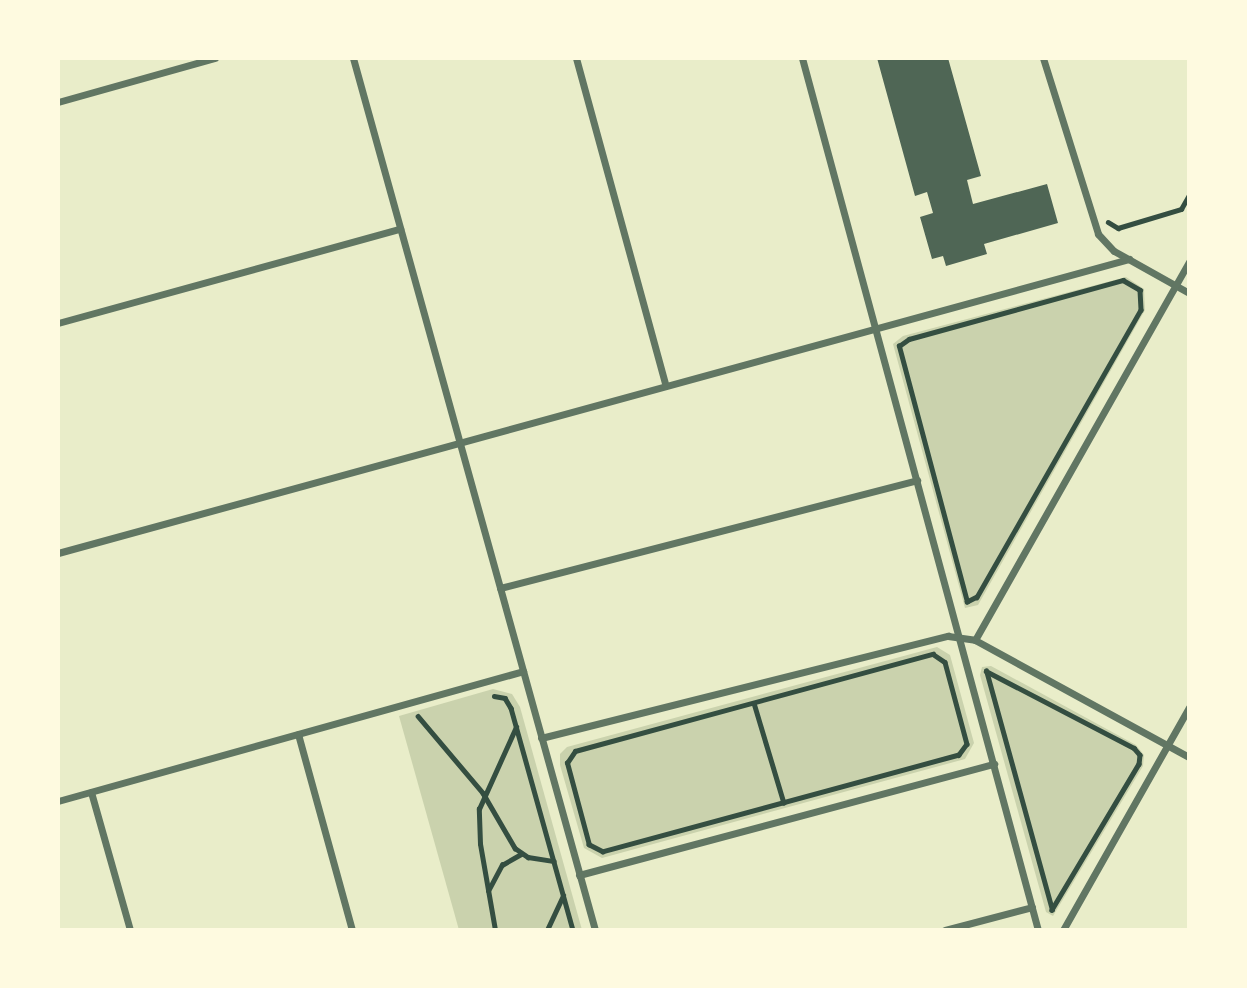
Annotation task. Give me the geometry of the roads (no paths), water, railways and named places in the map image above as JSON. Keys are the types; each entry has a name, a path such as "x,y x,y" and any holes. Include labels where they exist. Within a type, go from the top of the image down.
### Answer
{"street":[{"path":"58,102 215,58"},
{"path":"353,58 595,930"},
{"path":"576,58 666,386"},
{"path":"802,58 1038,930"},
{"path":"1043,58 1092,221 1106,244 1189,293"},
{"path":"58,323 400,229"},
{"path":"58,553 1129,259"},
{"path":"975,640 1189,261"},
{"path":"500,588 917,480"},
{"path":"541,738 929,638 959,636 975,640 1189,757"},
{"path":"58,801 523,671"},
{"path":"1063,930 1189,707"},
{"path":"298,734 352,930"},
{"path":"579,875 994,764"},
{"path":"92,792 130,930"},
{"path":"945,930 1032,907"}]}
